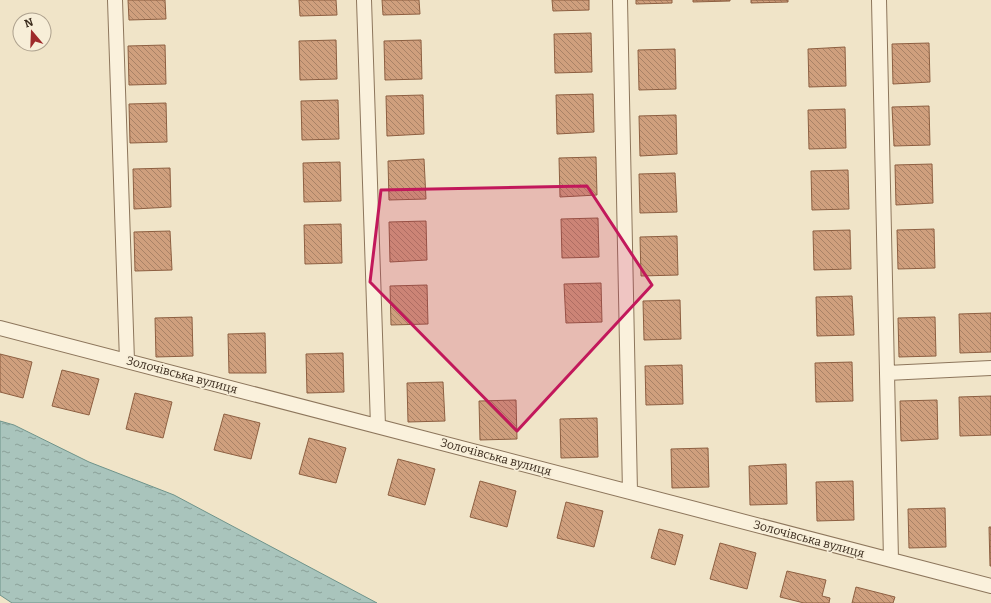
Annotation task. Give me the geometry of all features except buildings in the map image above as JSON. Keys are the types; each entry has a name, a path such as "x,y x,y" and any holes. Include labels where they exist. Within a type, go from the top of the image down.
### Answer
{"street":[{"path":"115,0 127,361"},
{"path":"364,0 378,426"},
{"path":"620,0 630,492"},
{"path":"879,0 891,560"},
{"name":"Золочівська вулиця","path":"0,328 991,586"},
{"path":"887,373 991,368"}],"highlighted area":[{"path":"587,186 652,285 517,431 370,282 381,190"}],"water":[{"path":"0,421 14,425 89,462 174,495 377,603 12,603 0,595"}]}
